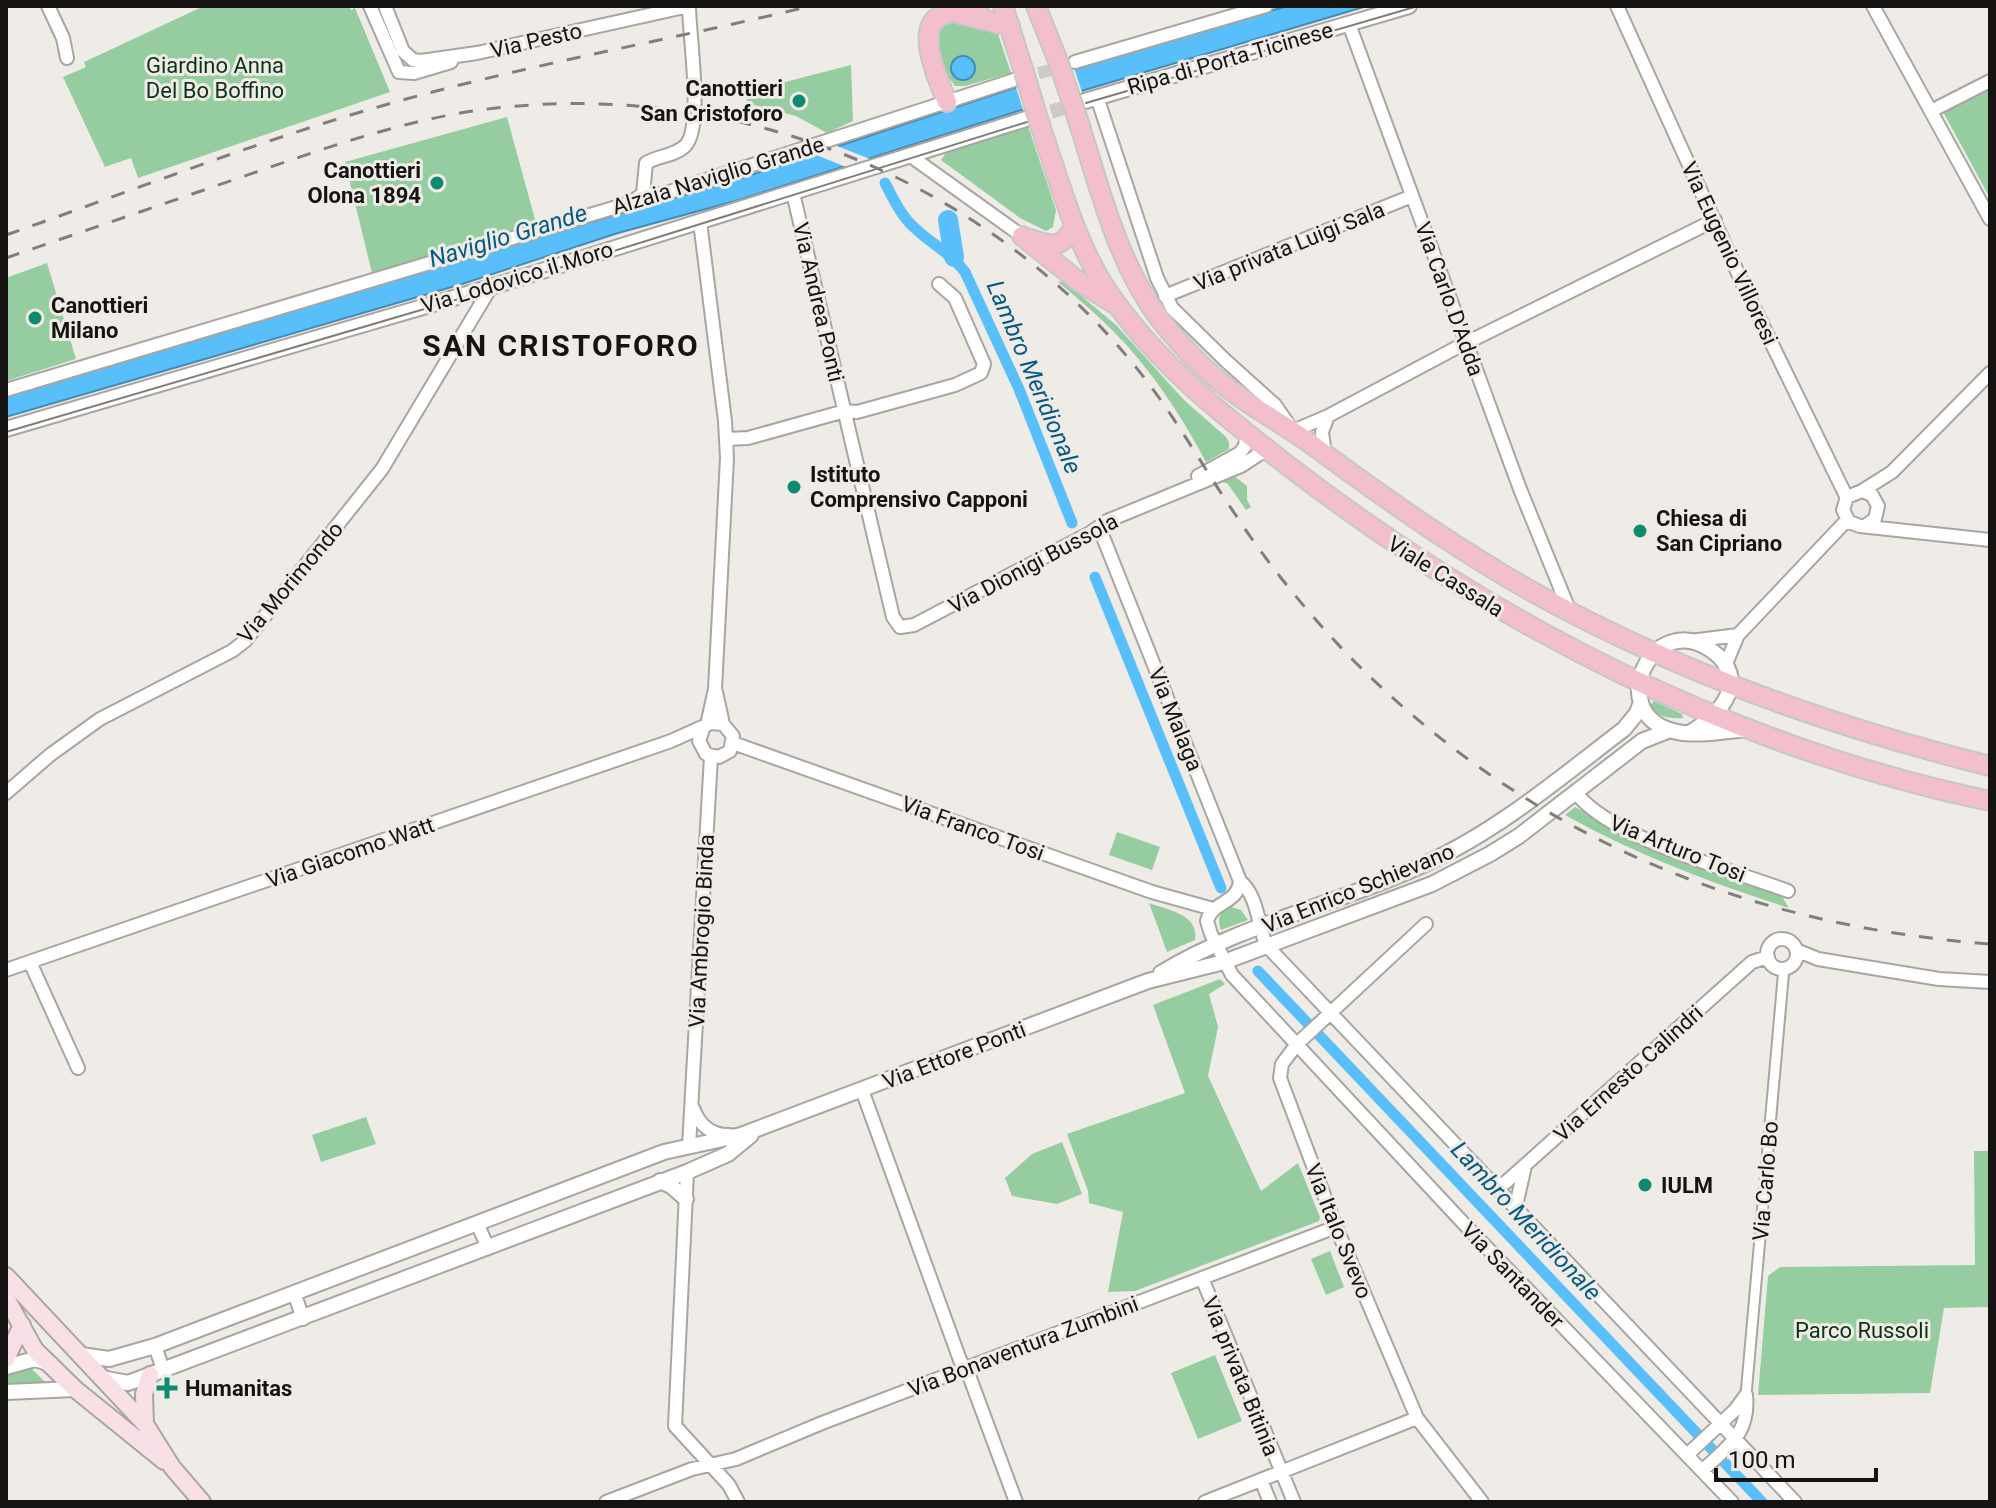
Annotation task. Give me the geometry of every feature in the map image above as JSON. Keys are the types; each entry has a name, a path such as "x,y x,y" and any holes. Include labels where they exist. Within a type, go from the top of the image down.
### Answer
{"main road":[{"path":"947,102 927,37 935,19 979,6"},
{"name":"Viale Cassala","path":"1003,6 1034,123 1085,252 1118,306 1172,369 1247,433 1388,540 1468,592 1561,644 1639,682 1751,729 1856,766 1990,801"},
{"path":"1036,6 1086,105"},
{"path":"957,13 1010,26"},
{"name":"Viale Cassala","path":"1086,105 1118,239 1140,289 1179,342 1229,390 1458,547 1570,612 1655,652 1728,675 1847,727 1990,766"},
{"path":"1022,236 1051,245 1066,240 1074,227"},
{"path":"1022,236 1078,281 1118,306"},
{"path":"1267,449 1293,431"},
{"path":"6,1276 145,1424 172,1467 202,1502"},
{"path":"6,1298 35,1350 75,1389 172,1467"},
{"path":"6,1359 22,1325"},
{"path":"51,1364 68,1356 81,1355"},
{"path":"145,1424 144,1394 157,1372"},
{"path":"75,1389 101,1378"}],"street":[{"path":"48,6 63,38 67,58"},
{"path":"370,6 382,36 390,36 395,31 385,6"},
{"path":"643,194 646,163 682,149 688,143 694,123 689,6"},
{"name":"Via Pesto","path":"382,36 399,72 414,73 477,53 689,6"},
{"path":"1075,62 1266,6"},
{"name":"Ripa di Porta Ticinese","path":"1086,105 1409,6"},
{"name":"Via Eugenio Villoresi","path":"1617,6 1746,291 1847,498"},
{"path":"1873,6 1990,219"},
{"name":"Via Carlo D'Adda","path":"1349,24 1466,344 1570,612"},
{"name":"Via Pesto","path":"395,31 403,51 413,60 477,53"},
{"name":"Alzaia Naviglio Grande","path":"6,390 630,203 643,194 663,194 1014,80"},
{"path":"1931,111 1990,81"},
{"name":"Viale Cassala","path":"1086,105 1165,296 1187,324 1275,405 1293,431"},
{"name":"Via Lodovico il Moro","path":"6,429 1034,123"},
{"path":"912,157 1022,236"},
{"name":"Via Andrea Ponti","path":"793,193 893,617 900,627"},
{"name":"Via privata Luigi Sala","path":"1165,296 1412,196"},
{"path":"1293,431 1715,220"},
{"path":"700,222 727,458 715,689 699,743 703,751 711,756 725,755 733,743 732,732 723,724 715,689"},
{"name":"Via Andrea Ponti","path":"845,411 857,412 955,385 981,373 984,364 955,298 939,284"},
{"name":"Via Morimondo","path":"6,793 50,755 100,719 232,651 245,641 382,469 491,287"},
{"path":"1990,373 1892,472 1847,498 1843,510 1847,520 1854,525 1990,540"},
{"path":"726,439 748,438 845,411"},
{"path":"1325,455 1322,431 1328,416"},
{"name":"Via Dionigi Bussola","path":"1166,498 1240,453 1245,446 1247,433"},
{"name":"Via Dionigi Bussola","path":"900,627 914,625 1107,521 1241,466 1267,449"},
{"path":"1865,526 1875,519 1892,472"},
{"path":"1862,491 1872,495 1878,507 1893,522 1912,530"},
{"path":"1691,732 1716,714 1730,693 1728,675 1738,635 1847,520"},
{"name":"Via Malaga","path":"1099,527 1240,881 1245,885 1255,908 1266,945"},
{"path":"1536,593 1553,574"},
{"path":"1670,730 1655,722 1641,702 1639,682 1644,665 1655,652 1677,642 1738,635"},
{"name":"Viale Cassala","path":"1689,641 1711,649 1728,675"},
{"name":"Via Enrico Schievano","path":"1216,945 1458,849 1522,807 1624,729 1637,713 1641,702"},
{"path":"705,727 723,724"},
{"name":"Via Giacomo Watt","path":"6,970 705,727"},
{"name":"Viale Cassala","path":"1670,730 1751,729"},
{"name":"Via Enrico Schievano","path":"1224,962 1402,896 1461,870 1519,836 1642,741 1670,730"},
{"name":"Via Giacomo Watt","path":"671,741 699,743"},
{"name":"Via Franco Tosi","path":"733,743 1152,892 1213,909"},
{"name":"Via Ambrogio Binda","path":"711,756 675,1426 729,1485 738,1502"},
{"name":"Via Arturo Tosi","path":"1576,793 1593,811 1627,829 1788,891"},
{"path":"1216,945 1207,921 1213,909 1228,902 1240,889 1240,881"},
{"path":"1228,902 1255,908"},
{"path":"1300,1042 1426,924"},
{"path":"1796,950 1794,962 1784,968 1773,966 1768,957 1770,946 1780,939 1790,942 1796,950 1812,958 1939,979 1990,982"},
{"name":"Via Santander","path":"1216,945 1232,975 1300,1042 1467,1227 1705,1468 1732,1502"},
{"name":"Via Ettore Ponti","path":"1148,981 1216,945"},
{"path":"1266,945 1328,1015 1550,1246 1717,1426 1795,1502"},
{"name":"Via Ernesto Calindri","path":"1492,1185 1505,1183 1752,962 1768,957"},
{"path":"30,962 78,1068"},
{"name":"Via Ettore Ponti","path":"81,1355 109,1359 155,1346 664,1152 741,1135 1148,981 1224,962"},
{"name":"Via Carlo Bo","path":"1733,1442 1745,1420 1784,968"},
{"name":"Via Italo Svevo","path":"1300,1042 1282,1064 1280,1078 1336,1227 1417,1418 1482,1502"},
{"path":"862,1090 963,1369 970,1378 1016,1502"},
{"path":"692,1106 700,1122 714,1133 741,1135"},
{"name":"Via Ettore Ponti","path":"101,1378 128,1383 303,1319 687,1172 728,1154 759,1128"},
{"path":"1515,1210 1525,1166"},
{"path":"660,1181 686,1199"},
{"path":"477,1223 488,1248"},
{"name":"Via Bonaventura Zumbini","path":"606,1502 736,1459 822,1423 1336,1227"},
{"name":"Via privata Bitinia","path":"1202,1278 1294,1502"},
{"path":"294,1292 303,1319"},
{"path":"155,1346 157,1372"},
{"path":"6,1367 35,1359 51,1364"},
{"path":"6,1392 75,1389"},
{"path":"1689,1453 1735,1410 1746,1395"},
{"path":"1205,1502 1417,1418"},
{"path":"1705,1468 1733,1442"},
{"path":"1261,1480 1270,1502"}],"green space":[{"name":"Giardino Anna Del Bo Boffino","path":"204,6 355,8 390,92 138,178 131,158 105,167 63,77 86,67 84,62"},
{"path":"967,22 998,34 1011,73 955,86 945,73 935,35 945,25"},
{"name":"Canottieri San Cristoforo","path":"851,65 853,121 827,133 796,116 747,103 746,92"},
{"path":"1990,85 1990,198 1942,110"},
{"name":"Canottieri Olona 1894","path":"507,117 536,223 372,273 345,162"},
{"path":"1028,126 1056,210 1053,227 1046,231 1020,218 941,160 946,153"},
{"name":"Canottieri Milano","path":"47,263 76,359 6,381 6,278"},
{"path":"1057,281 1066,283 1116,325 1184,400 1226,437 1229,449 1206,462 1176,410 1140,361 1106,324"},
{"path":"1234,476 1247,486 1247,500 1251,507 1246,510 1228,484 1217,480"},
{"path":"1654,701 1682,714 1683,718 1660,715 1650,705"},
{"path":"1575,807 1620,831 1709,869 1781,895 1789,908 1703,878 1619,843 1565,815"},
{"path":"1117,832 1160,847 1152,870 1109,855"},
{"path":"1149,903 1181,914 1192,924 1195,940 1167,952"},
{"path":"1231,907 1241,910 1248,920 1221,930 1220,916"},
{"path":"1220,979 1225,984 1209,994 1218,1027 1208,1076 1261,1191 1298,1163 1319,1221 1135,1291 1108,1292 1123,1212 1089,1203 1088,1191 1067,1134 1185,1093 1153,1005"},
{"path":"366,1117 376,1144 321,1162 312,1135"},
{"path":"1062,1142 1082,1194 1057,1204 1012,1196 1005,1178 1032,1154"},
{"name":"Parco Russoli","path":"1974,1151 1990,1151 1990,1307 1944,1308 1930,1393 1758,1395 1768,1276 1780,1267 1975,1265"},
{"path":"1330,1251 1344,1287 1326,1295 1311,1259"},
{"path":"1215,1355 1242,1421 1198,1439 1171,1373"},
{"path":"31,1368 45,1382 6,1385 6,1376"}],"water":[{"path":"1288,6 1367,6 1078,92 739,200 618,233 462,284 6,417 6,392 733,181 1147,44"},
{"path":"963,56 974,63 975,68 968,79 963,80 952,73 951,68 958,57"}],"pier":[{"path":"1073,65 1083,95 1024,113 1015,84"},
{"path":"832,144 875,161 851,169 809,152"}],"waterway":[{"name":"Lambro Meridionale","path":"885,183 907,220 965,272 1019,389 1072,523"},
{"path":"948,220 954,257"},
{"name":"Lambro Meridionale","path":"1095,577 1221,888"},
{"name":"Lambro Meridionale","path":"1258,971 1762,1502"}],"tunnel":[{"path":"1021,78 1065,66"},
{"path":"1031,118 1079,103"}],"tram line":[{"path":"1086,103 1418,6"},
{"path":"6,432 489,290 1027,122"}],"railway":[{"path":"6,235 242,150 385,105 491,77 811,6"},
{"path":"6,258 350,141 443,116 506,107 598,104 689,112 778,132 863,162 944,203 1020,254 1088,314 1149,384 1251,538 1319,623 1348,655 1416,718 1488,773 1563,821 1642,860 1724,892 1810,916 1898,934 1990,944"}],"place":[{"name":"Canottieri San Cristoforo","path":"799,101"},
{"name":"Canottieri Olona 1894","path":"437,183"},
{"name":"Canottieri Milano","path":"35,318"},
{"name":"Istituto Comprensivo Capponi","path":"794,487"},
{"name":"Chiesa di San Cipriano","path":"1640,531"},
{"name":"IULM","path":"1645,1185"},
{"name":"Humanitas","path":"167,1388"}],"district":[{"name":"SAN CRISTOFORO","path":"561,346"}],"water label":[{"name":"Naviglio Grande","path":"508,236"}]}
